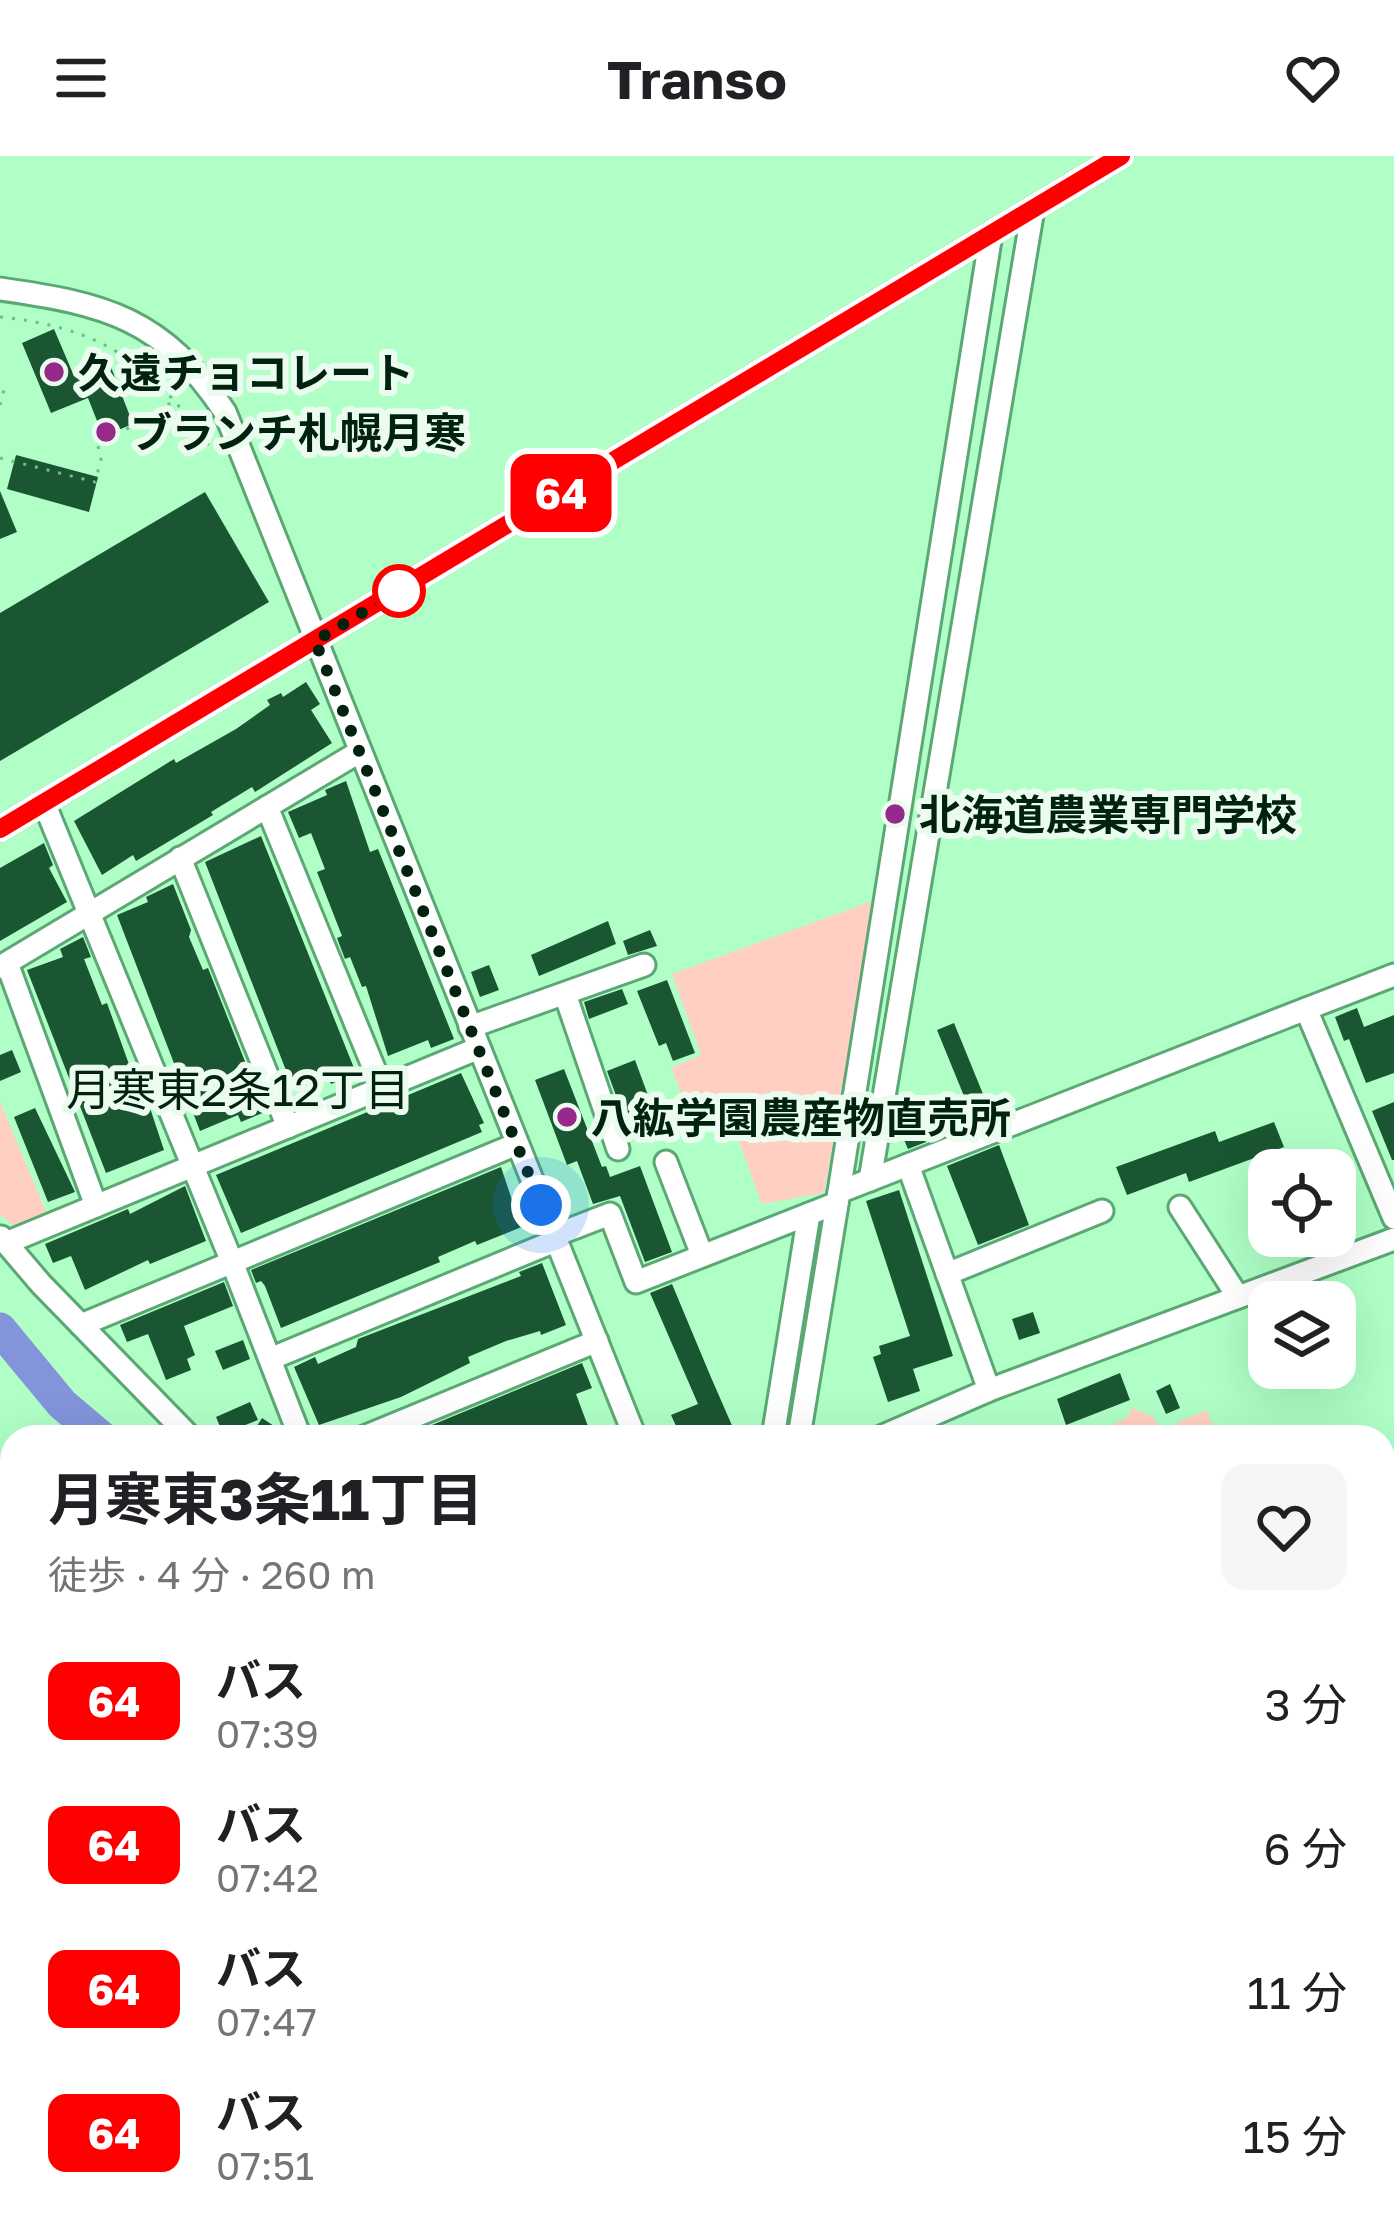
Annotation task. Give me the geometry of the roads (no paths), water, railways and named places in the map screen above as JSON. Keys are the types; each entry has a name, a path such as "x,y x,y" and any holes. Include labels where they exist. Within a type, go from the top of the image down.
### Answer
{"street":[{"path":"0,829 1120,156"},
{"path":"870,1180 1033,209"},
{"path":"801,1425 991,234"},
{"path":"0,289 74,299 152,333 203,380 225,412 629,1425"},
{"path":"96,1206 4,965 359,752"},
{"path":"44,803 295,1425"},
{"path":"267,807 382,1088"},
{"path":"180,858 288,1127"},
{"path":"178,1425 3,1239 193,1168 382,1088 565,994 644,965"},
{"path":"270,1359 610,1214 636,1282 809,1214 870,1180 1394,975"},
{"path":"565,994 618,1149"},
{"path":"869,1007 898,1012"},
{"path":"1306,1009 1394,1218"},
{"path":"81,1325 517,1144"},
{"path":"666,1162 701,1255"},
{"path":"908,1165 989,1390"},
{"path":"1180,1207 1238,1297"},
{"path":"947,1274 1102,1211"},
{"path":"775,1425 809,1214"},
{"path":"926,1425 989,1390 1394,1239"},
{"path":"393,1425 597,1341"}],"waterway":[{"path":"0,1329 62,1404 87,1425"}],"place":[{"name":"久遠チョコレート","path":"54,372"},
{"name":"ブランチ札幌月寒","path":"106,432"},
{"name":"北海道農業専門学校","path":"895,814"},
{"name":"八紘学園農産物直売所","path":"567,1117"}],"district":[{"name":"月寒東2条12丁目","path":"238,1089"}]}
